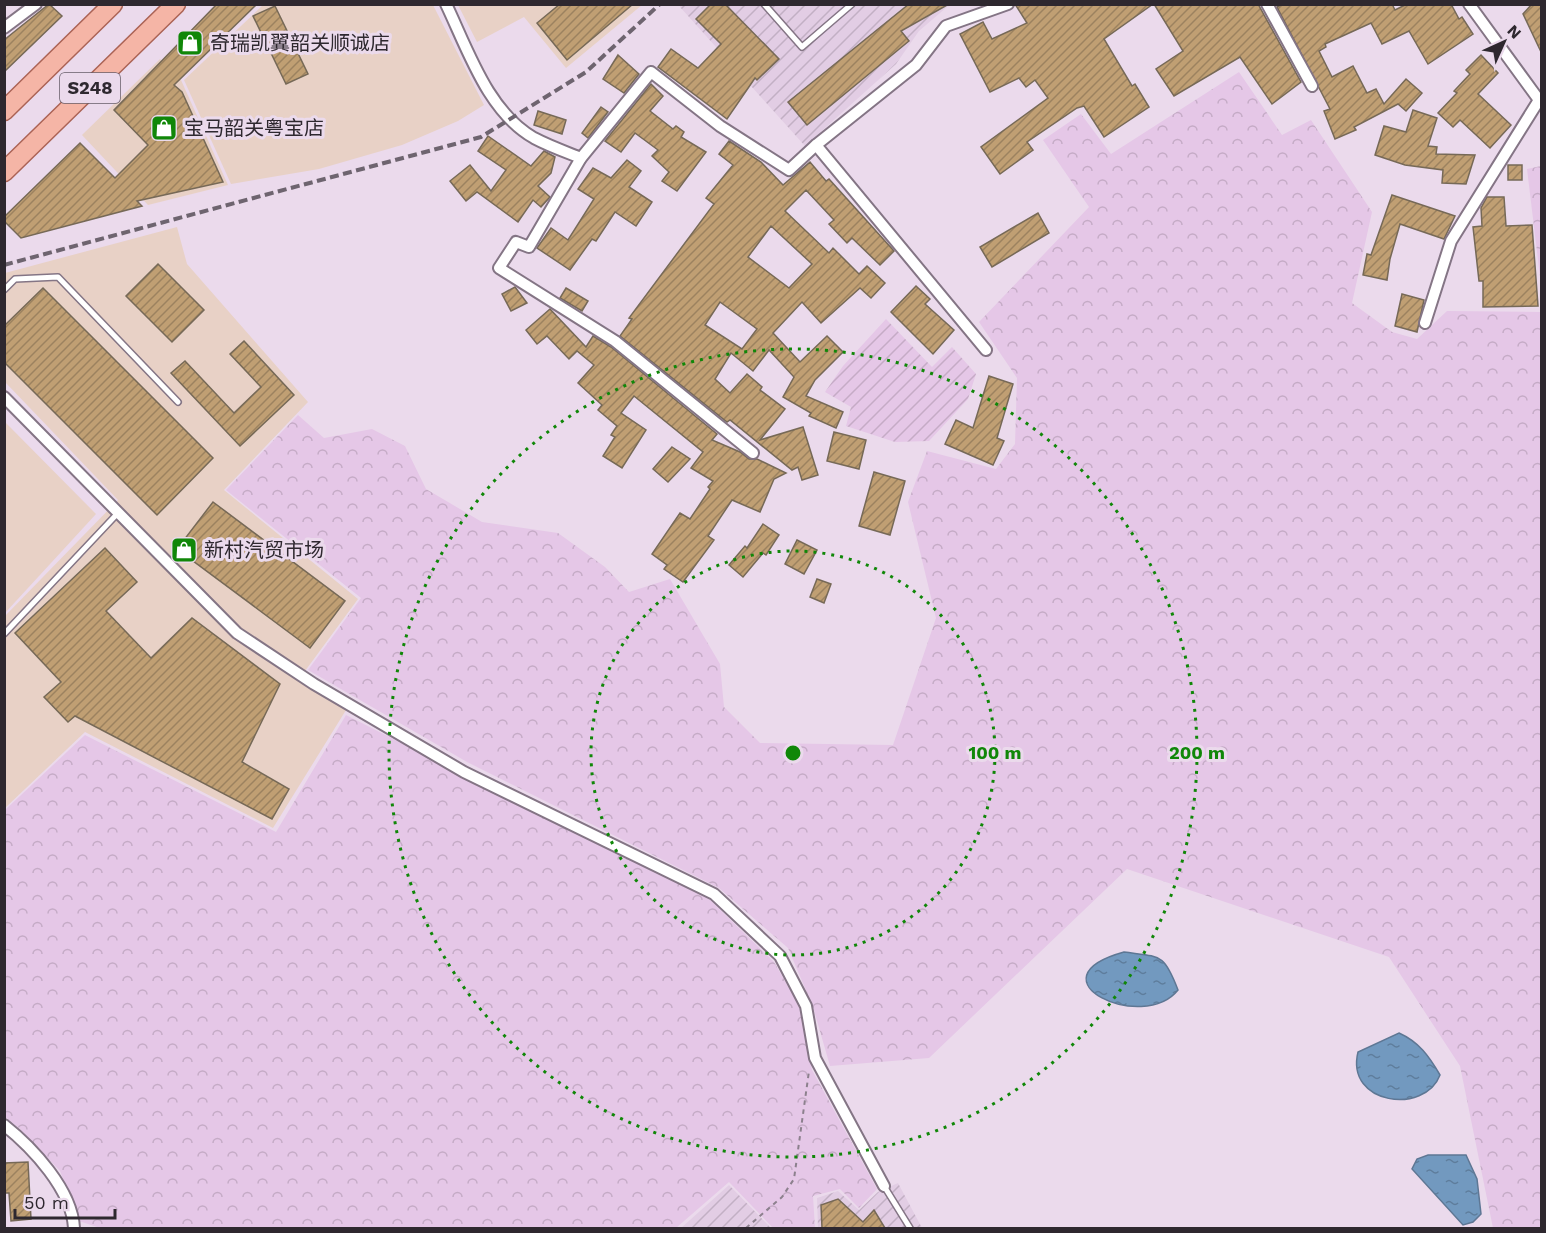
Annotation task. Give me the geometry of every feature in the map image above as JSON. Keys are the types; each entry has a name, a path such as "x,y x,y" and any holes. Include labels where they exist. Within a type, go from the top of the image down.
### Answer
{"main road":[{"name":"S248","path":"4,111 113,4"},
{"name":"S248","path":"4,172 176,4"}],"street":[{"path":"4,28 36,4"},
{"path":"446,4 490,94 509,119 534,138 581,158"},
{"path":"753,453 615,341 499,268 516,242 529,247 581,158 651,72 720,126 789,170 816,145 916,65 946,26 1008,4"},
{"path":"1270,5 1312,86"},
{"path":"1425,323 1451,241 1539,100 1473,6"},
{"path":"816,145 986,350"},
{"path":"4,397 237,633 314,684 464,772 714,894 780,956 806,1006 815,1058 884,1186"},
{"path":"4,1125 50,1174 66,1198 74,1228"}],"lane":[{"path":"764,4 802,47 852,4"},
{"path":"4,290 15,279 58,277 178,402"},
{"path":"4,634 118,513"},
{"path":"884,1186 910,1228"}],"path":[{"path":"746,1228 776,1203 794,1179 801,1141 806,1078 815,1058"}],"shaded area":[{"path":"681,4 953,5 947,7 919,31 896,64 805,146 680,7"},
{"path":"263,5 433,5 484,105 458,121 402,145 319,169 231,184 184,80"},
{"path":"458,5 642,5 566,68 524,17 477,42"},
{"name":"宝马韶关粤宝店","path":"160,59 181,80 228,185 148,205 82,135"},
{"name":"新村汽贸市场","path":"177,227 187,264 308,402 224,490 358,599 305,671 351,702 273,828 85,732 5,808 4,617 118,500 5,382 5,273"},
{"path":"4,421 96,514 5,613 4,613"},
{"path":"898,1183 922,1228 818,1228 817,1198 838,1191 859,1210 878,1192"},
{"path":"729,1185 771,1228 681,1228"}],"green space":[{"path":"1239,72 1282,135 1311,120 1372,212 1352,303 1392,332 1417,339 1447,311 1541,312 1541,1228 1493,1228 1460,1066 1389,957 1127,869 929,1058 830,1066 813,1007 788,948 719,888 467,762 308,670 361,598 226,490 298,415 324,438 372,429 405,446 426,489 482,522 558,533 605,567 629,592 670,579 720,664 724,707 760,743 893,745 936,618 908,502 927,451 996,469 1015,444 1017,378 979,322 1089,207 1043,140 1081,114 1111,154"},
{"path":"1542,166 1541,285 1527,169"},
{"path":"886,319 932,367 952,347 976,374 968,399 929,441 895,442 846,426 851,407 825,392 843,366"},
{"path":"346,715 709,899 774,962 802,1010 812,1070 877,1189 859,1208 840,1189 813,1196 815,1228 773,1228 729,1182 676,1228 100,1228 79,1221 60,1171 19,1128 5,1117 4,811 85,735 276,832"}],"water":[{"path":"1124,952 1160,959 1169,969 1178,990 1162,1002 1141,1006 1120,1004 1102,998 1089,987 1087,976 1097,963"},
{"path":"1399,1033 1423,1050 1440,1075 1432,1088 1419,1096 1404,1099 1388,1098 1374,1093 1363,1084 1357,1070 1358,1052"},
{"path":"1428,1155 1466,1155 1477,1179 1481,1214 1473,1222 1463,1225 1412,1169 1417,1159"}],"building":[{"path":"49,4 62,16 4,72 4,40"},
{"path":"217,4 257,4 174,85 182,92 223,182 137,201 142,206 21,238 4,221 4,217 80,143 115,178 148,145 114,110"},
{"path":"560,4 633,4 567,60 537,23"},
{"path":"711,4 725,4 779,59 757,80 755,78 727,119 658,67 671,49 698,68 721,44 696,19"},
{"path":"909,4 949,4 901,31 909,41 807,125 788,102"},
{"path":"1015,4 1153,4 1104,39 1132,86 1135,84 1149,107 1104,137 1084,106 1077,108 1027,142 1033,150 1000,174 981,147 1048,98 1035,80 1026,87 1019,78 990,92 960,34 983,22 992,39 1027,23"},
{"path":"1154,4 1258,4 1301,82 1272,104 1240,57 1174,96 1156,69 1183,51"},
{"path":"1282,4 1392,4 1395,10 1407,4 1451,4 1459,19 1462,17 1473,34 1428,64 1409,31 1382,44 1371,23 1325,44 1326,47 1319,51 1332,77 1353,66 1367,93 1376,89 1384,104 1406,79 1422,93 1406,111 1398,104 1354,127 1356,130 1335,139 1324,111 1330,109 1277,7"},
{"path":"1532,4 1542,4 1542,54 1523,14"},
{"path":"275,6 308,74 286,84 253,16"},
{"path":"618,55 639,74 624,93 603,79"},
{"path":"1481,55 1498,73 1478,94 1511,125 1490,148 1460,120 1453,127 1438,113 1457,93 1454,91 1470,74 1466,70"},
{"path":"651,84 663,96 650,111 673,129 676,126 684,132 681,137 706,152 677,191 662,181 669,172 652,156 658,150 635,133 621,152 605,141"},
{"path":"601,107 608,112 588,138 582,133"},
{"path":"1413,110 1437,118 1428,146 1437,147 1436,154 1475,155 1466,184 1442,183 1443,170 1405,165 1375,155 1384,126 1406,132"},
{"path":"538,111 566,120 562,134 534,125"},
{"path":"488,136 531,166 544,151 555,157 551,173 538,186 550,197 541,207 533,200 518,222 477,192 466,201 450,181 470,165 491,191 506,170 478,151"},
{"path":"729,141 761,162 783,185 810,162 826,181 829,179 894,251 880,265 852,238 847,243 829,224 834,220 806,190 785,211 829,253 833,248 859,274 867,266 885,283 871,298 860,288 821,323 802,302 773,333 800,362 827,336 843,352 815,380 806,396 843,412 836,428 809,416 811,413 783,397 794,377 769,350 753,371 731,353 715,379 730,393 747,374 762,387 760,390 785,409 760,440 803,427 818,475 802,480 798,467 792,470 730,420 727,422 620,336 632,319 629,318 714,204 706,198 733,165 719,154","holes":["771,226 812,264 789,288 748,257","720,302 757,329 742,349 705,325"]},
{"path":"627,160 641,171 629,187 652,202 636,226 615,212 596,241 592,239 570,270 537,248 551,228 568,240 594,199 578,189 593,168 611,178"},
{"path":"1508,165 1522,165 1522,180 1508,180"},
{"path":"1392,195 1455,216 1444,239 1400,224 1390,259 1387,280 1363,275 1367,254 1371,255"},
{"path":"1487,197 1504,197 1506,226 1532,225 1538,306 1483,307 1483,281 1479,281 1473,227 1482,226 1481,208"},
{"path":"1038,213 1049,233 992,267 980,247"},
{"path":"158,264 204,310 172,342 126,296"},
{"path":"916,286 930,299 925,304 954,330 933,354 891,312"},
{"path":"515,287 527,303 511,311 502,294"},
{"path":"43,288 213,458 157,515 4,362 4,326"},
{"path":"566,288 588,301 582,311 560,298"},
{"path":"1402,294 1424,300 1417,332 1395,326"},
{"path":"550,309 586,347 593,336 611,347 717,434 712,440 740,452 749,459 757,459 786,473 774,479 760,512 732,500 708,536 714,540 683,582 664,569 667,565 652,554 680,513 690,519 710,489 708,487 713,481 691,468 703,452 634,396 621,413 646,430 622,468 603,456 615,437 611,435 617,426 598,410 602,405 578,383 594,365 577,351 569,359 547,336 537,344 526,330"},
{"path":"244,341 294,395 240,446 171,373 185,361 234,413 261,387 230,354"},
{"path":"989,376 1013,384 997,438 1004,441 993,465 945,444 956,420 973,428"},
{"path":"834,432 866,440 859,469 827,461"},
{"path":"672,447 690,459 668,482 653,469"},
{"path":"874,472 905,481 890,535 859,526"},
{"path":"213,502 345,601 310,648 177,549"},
{"path":"763,524 779,535 766,555 763,553 743,577 729,565 745,546 747,548"},
{"path":"797,540 817,550 804,574 785,564"},
{"path":"105,548 137,582 106,611 151,658 192,618 280,684 242,762 289,789 272,819 75,716 68,722 44,697 61,682 15,633"},
{"path":"817,579 831,584 824,603 810,597"},
{"path":"28,1162 31,1219 11,1221 9,1193 5,1193 4,1163"},
{"path":"838,1199 863,1222 874,1210 885,1228 822,1228 821,1205"}],"railway":[{"path":"4,265 481,137 586,72 660,4"}],"place":[{"name":"奇瑞凯翼韶关顺诚店","path":"190,43"},
{"name":"宝马韶关粤宝店","path":"164,128"},
{"name":"新村汽贸市场","path":"184,550"}]}
